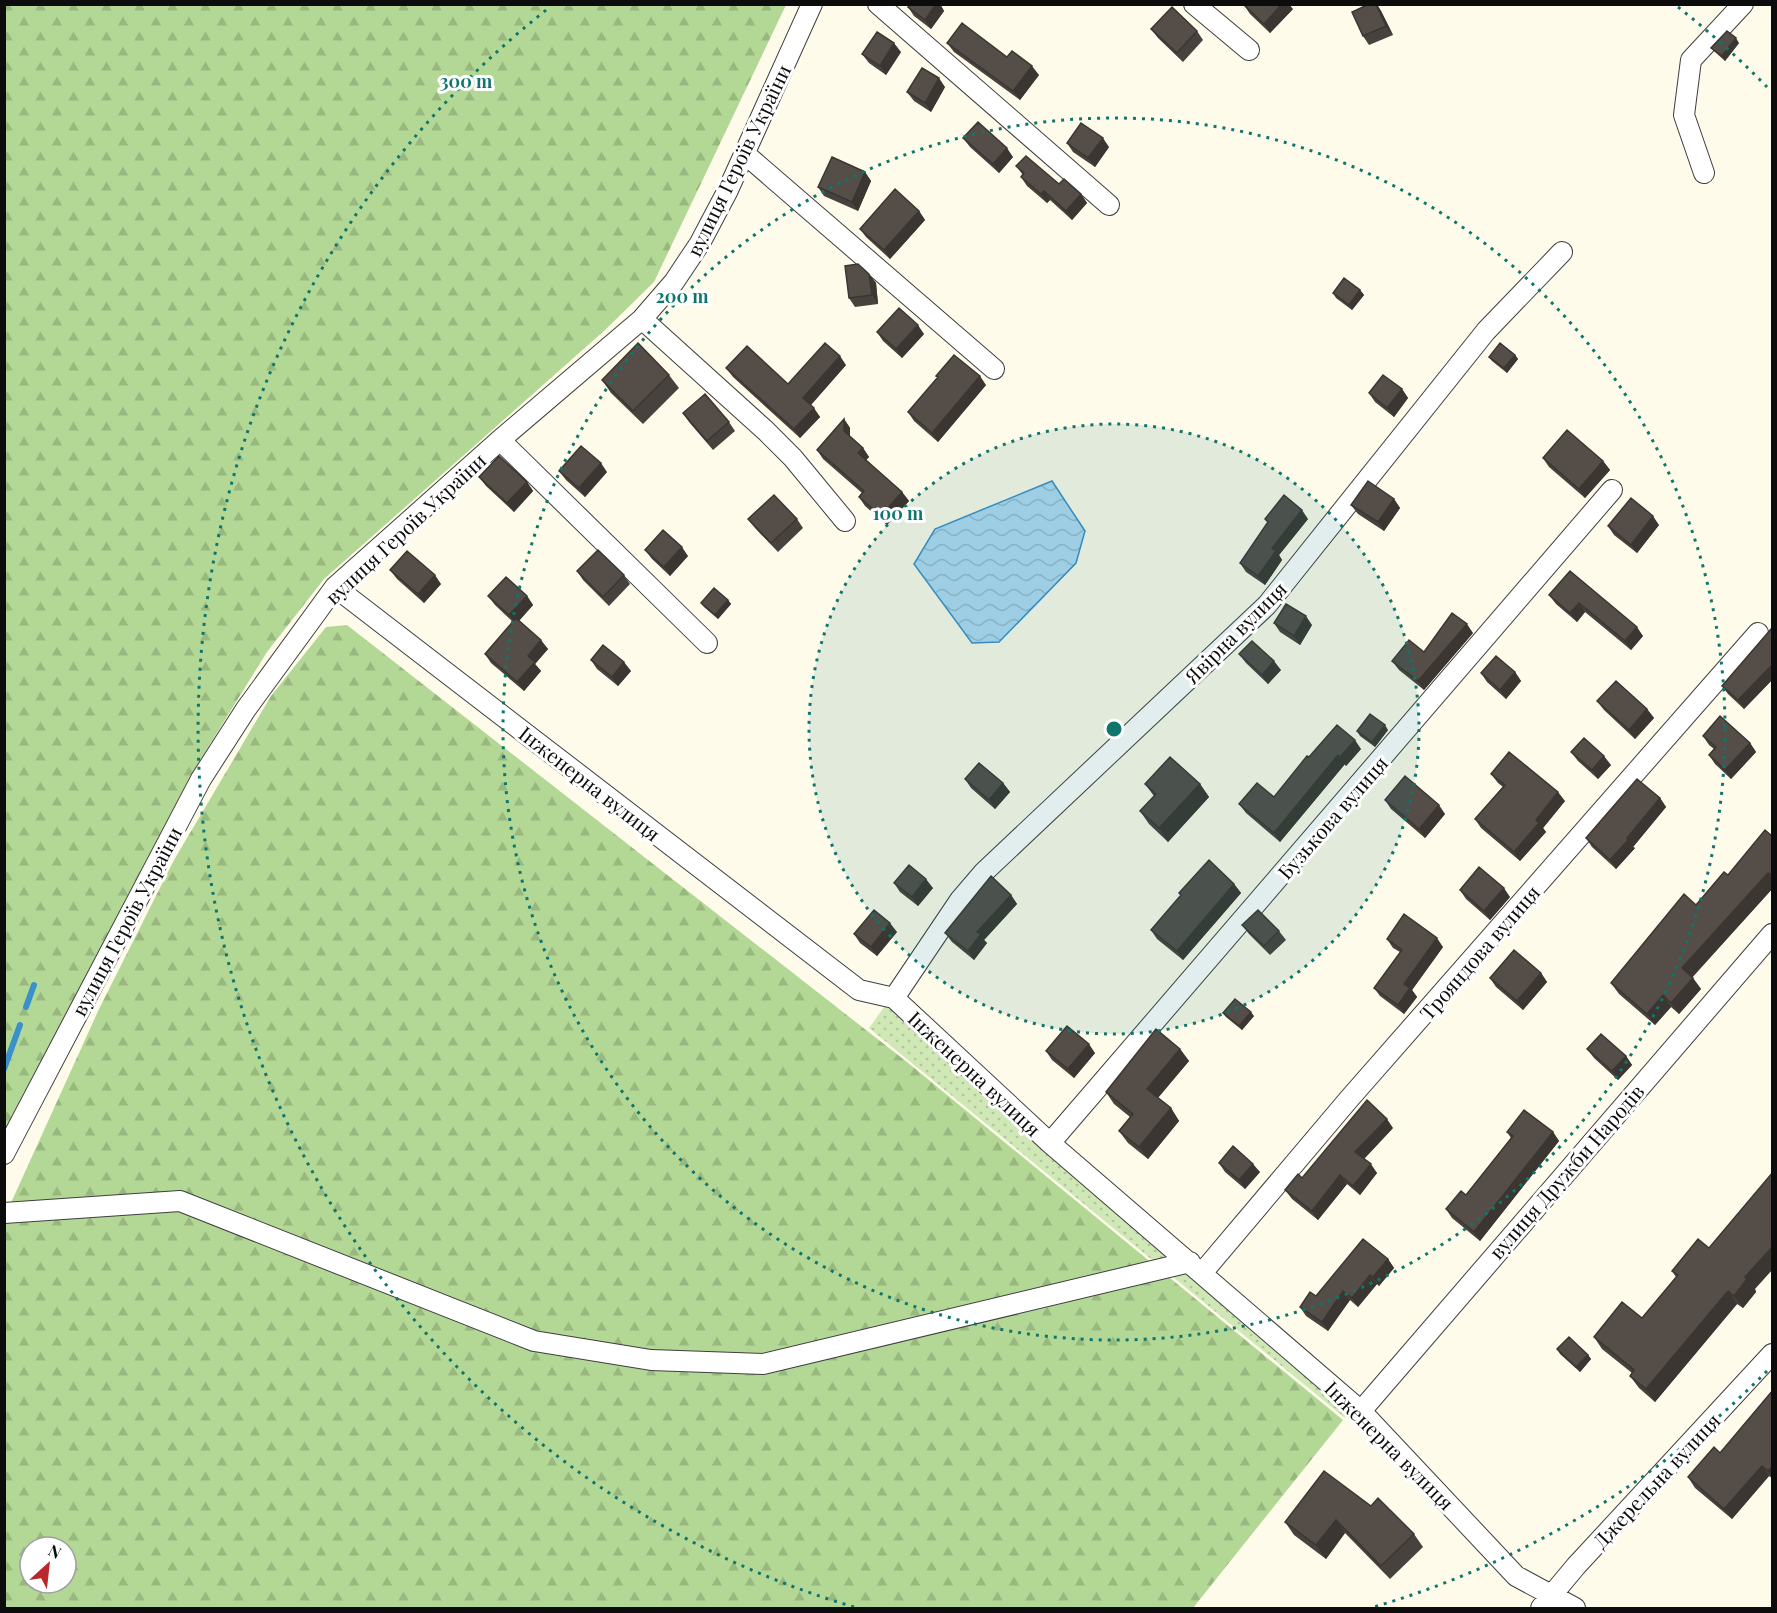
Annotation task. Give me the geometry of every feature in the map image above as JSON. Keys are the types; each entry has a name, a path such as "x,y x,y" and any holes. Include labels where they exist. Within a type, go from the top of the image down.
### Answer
{"street":[{"name":"вулиця Героїв України","path":"4,1154 201,780 246,709 335,587 500,440 642,319 674,282 700,243 745,154 812,4"},
{"path":"878,4 1109,205"},
{"path":"1194,4 1249,50"},
{"path":"1704,172 1684,115 1691,60 1743,4"},
{"path":"745,154 994,369"},
{"name":"Явірна вулиця","path":"894,998 960,900 984,872 1267,605 1485,331 1562,252"},
{"path":"642,319 766,431 793,458 845,521"},
{"path":"500,440 707,643"},
{"name":"Бузькова вулиця","path":"1050,1143 1612,490"},
{"name":"Інженерна вулиця","path":"335,587 859,990 894,998 1050,1143 1361,1411 1516,1576 1546,1601 1575,1608"},
{"name":"Трояндова вулиця","path":"1196,1268 1365,1081 1758,633"},
{"name":"вулиця Дружби Народів","path":"1361,1411 1773,933"},
{"path":"4,1213 180,1201 534,1341 651,1360 764,1364 1196,1268"},
{"name":"Джерельна вулиця","path":"1546,1601 1773,1354"}],"green space":[{"path":"5,5 786,5 654,282 605,330 324,579 267,652 194,770 5,1134"},
{"path":"347,625 907,1062 1343,1420 1193,1608 5,1608 5,1216 99,1009 174,860 271,696 326,627"},
{"path":"887,1003 1353,1407 1345,1418 869,1028"}],"water":[{"path":"1052,481 1085,531 1076,563 999,642 972,643 914,564 935,529"}],"building":[{"path":"910,4 936,4 925,20 908,7"},
{"path":"1245,4 1282,4 1264,24"},
{"path":"1369,4 1376,4 1386,26 1363,36 1352,12"},
{"path":"1172,7 1197,31 1177,53 1151,29"},
{"path":"962,23 1007,57 1012,51 1032,66 1013,91 947,43"},
{"path":"1727,31 1736,38 1722,56 1711,48"},
{"path":"877,32 894,43 880,66 862,54"},
{"path":"922,68 939,78 925,103 907,92"},
{"path":"978,122 1007,148 993,164 963,138"},
{"path":"1081,123 1103,138 1088,158 1067,143"},
{"path":"1026,156 1059,184 1064,179 1081,194 1066,211 1044,191 1041,194 1021,177 1024,173 1016,166"},
{"path":"832,157 865,172 852,202 818,187"},
{"path":"895,189 919,211 884,250 860,229"},
{"path":"858,264 869,274 872,295 849,298 845,266"},
{"path":"1344,278 1360,290 1349,305 1333,293"},
{"path":"899,308 918,325 896,349 877,332"},
{"path":"638,343 669,375 633,411 602,380"},
{"path":"825,343 840,356 803,398 814,408 794,429 726,368 747,346 788,384"},
{"path":"1500,343 1515,355 1504,368 1489,357"},
{"path":"954,355 980,376 932,433 908,412"},
{"path":"1383,375 1402,389 1387,408 1369,393"},
{"path":"705,394 729,422 707,441 683,413"},
{"path":"844,419 844,431 863,448 858,453 902,492 881,516 859,497 864,491 817,450"},
{"path":"1567,430 1603,461 1579,489 1543,458"},
{"path":"581,446 601,463 579,488 559,471"},
{"path":"499,456 527,482 507,503 479,477"},
{"path":"1368,481 1394,499 1378,522 1351,505"},
{"path":"774,495 797,519 771,543 748,519"},
{"path":"1284,495 1302,510 1272,548 1276,551 1258,576 1240,563 1268,522 1265,519"},
{"path":"1631,498 1653,516 1631,545 1608,526"},
{"path":"663,530 682,547 664,567 645,550"},
{"path":"598,550 624,575 603,597 577,571"},
{"path":"407,551 435,575 418,594 390,570"},
{"path":"1570,571 1637,627 1625,641 1579,603 1570,613 1549,595"},
{"path":"506,577 527,596 509,615 488,596"},
{"path":"714,588 728,600 715,615 701,603"},
{"path":"1286,604 1306,616 1294,636 1274,623"},
{"path":"1452,613 1467,624 1418,681 1392,661 1409,640 1424,652"},
{"path":"516,618 541,640 528,656 535,662 517,682 485,654"},
{"path":"1771,629 1773,631 1773,664 1738,700 1722,686"},
{"path":"1252,641 1274,661 1262,675 1239,654"},
{"path":"603,645 624,662 612,677 591,660"},
{"path":"1496,656 1515,672 1500,690 1481,673"},
{"path":"1616,681 1647,709 1629,730 1597,701"},
{"path":"1370,714 1385,725 1372,742 1357,731"},
{"path":"1720,716 1750,743 1725,770 1709,755 1716,747 1703,736"},
{"path":"1337,725 1355,740 1340,757 1338,755 1274,833 1239,804 1257,783 1274,797 1307,756 1309,757"},
{"path":"1584,738 1604,756 1592,770 1571,752"},
{"path":"1509,752 1558,792 1536,820 1539,823 1514,852 1475,819 1505,785 1491,774"},
{"path":"1170,757 1200,784 1159,828 1140,811 1156,794 1145,784"},
{"path":"979,763 1003,783 989,800 965,779"},
{"path":"1405,776 1439,805 1419,829 1385,800"},
{"path":"1637,779 1660,798 1610,860 1586,838"},
{"path":"1765,830 1773,835 1773,874 1768,873 1682,968 1693,978 1671,1003 1663,995 1647,1014 1611,983 1684,894 1696,905 1724,872 1728,875"},
{"path":"1209,860 1234,884 1177,951 1151,930 1181,895 1179,893"},
{"path":"909,865 926,879 912,897 894,883"},
{"path":"1479,867 1504,888 1484,911 1460,890"},
{"path":"991,876 1011,895 977,932 981,934 968,951 945,933"},
{"path":"874,910 890,923 871,947 854,934"},
{"path":"1258,910 1279,931 1264,946 1242,925"},
{"path":"1404,914 1437,938 1404,984 1410,988 1398,1005 1374,988 1402,950 1387,939"},
{"path":"1514,950 1541,973 1517,1001 1490,978"},
{"path":"1235,999 1251,1012 1239,1026 1223,1013"},
{"path":"1067,1026 1089,1044 1068,1069 1046,1051"},
{"path":"1156,1029 1180,1049 1147,1089 1171,1108 1139,1147 1119,1131 1133,1114 1106,1092"},
{"path":"1601,1034 1626,1056 1612,1071 1587,1049"},
{"path":"1367,1100 1387,1119 1355,1152 1371,1164 1353,1186 1340,1175 1312,1211 1285,1190 1298,1174 1302,1178"},
{"path":"1524,1110 1553,1132 1474,1232 1446,1209 1461,1191 1466,1195 1513,1136 1507,1132"},
{"path":"1233,1146 1253,1164 1239,1180 1219,1163"},
{"path":"1773,1172 1773,1246 1745,1277 1747,1279 1734,1296 1728,1291 1646,1389 1630,1376 1634,1370 1594,1337 1622,1302 1642,1318 1678,1275 1672,1271 1698,1239 1709,1248"},
{"path":"1363,1239 1388,1259 1373,1277 1370,1275 1352,1298 1343,1291 1322,1322 1300,1307 1310,1292 1316,1296"},
{"path":"1569,1337 1588,1355 1576,1367 1557,1349"},
{"path":"1773,1390 1773,1466 1768,1471 1762,1466 1724,1509 1688,1477 1714,1447 1720,1453"},
{"path":"1324,1471 1371,1506 1378,1498 1414,1534 1381,1566 1336,1520 1316,1545 1285,1522"}],"waterway":[{"path":"26,1007 34,985"},
{"path":"4,1069 20,1025"}]}
